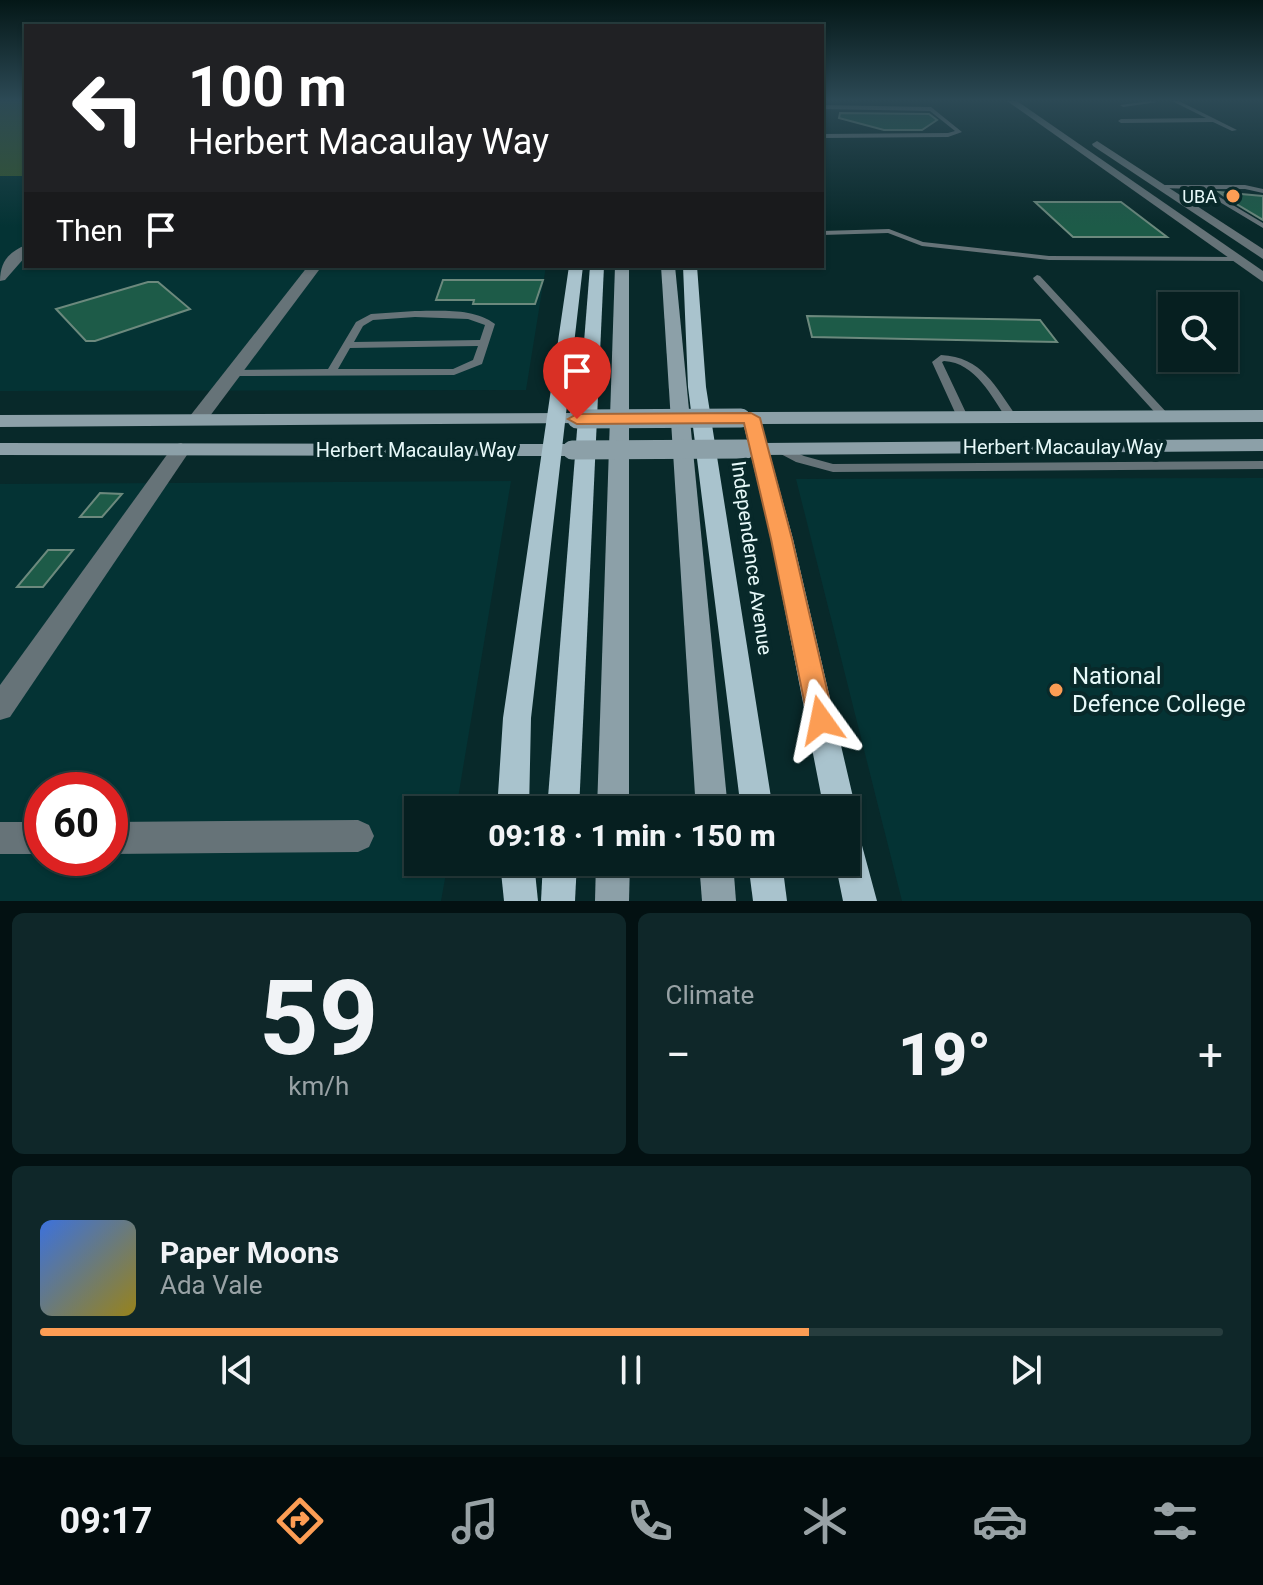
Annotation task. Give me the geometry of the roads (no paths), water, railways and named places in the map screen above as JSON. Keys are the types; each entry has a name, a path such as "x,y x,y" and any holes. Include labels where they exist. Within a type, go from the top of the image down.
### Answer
{"main road":[{"path":"514,796 517,718 567,419 576,268"},
{"path":"564,796 597,268"},
{"path":"613,796 622,268"},
{"path":"668,268 711,796"},
{"name":"Independence Avenue","path":"690,268 697,387 755,796"},
{"name":"Herbert Macaulay Way","path":"0,421 1263,416"},
{"path":"746,418 762,449 837,796"},
{"name":"Herbert Macaulay Way","path":"0,449 762,449 1262,461"},
{"path":"518,876 521,901"},
{"path":"558,901 559,876"},
{"path":"612,901 613,876"},
{"path":"717,876 719,901"},
{"path":"767,876 770,901"},
{"path":"854,876 860,901"}],"street":[{"path":"1074,143 1084,151 1126,163 1263,255"},
{"path":"1090,143 1104,157 1263,278"},
{"path":"0,277 13,259 24,251"},
{"path":"197,420 313,268"},
{"path":"0,708 181,449"},
{"path":"128,838 358,836"},
{"path":"0,838 24,838"}],"lane":[{"path":"1161,187 1245,187 1263,191"},
{"path":"1198,187 1263,226"},
{"path":"824,233 889,231 922,244 1049,258 1236,259"},
{"path":"1037,278 1164,416"},
{"path":"233,373 331,373 454,372 478,362 490,324 478,317 379,317 363,320 331,373"},
{"path":"347,345 484,343"},
{"path":"962,417 937,367 941,358 960,359 973,365 1011,417"}],"place":[{"name":"UBA","path":"1233,196"},
{"name":"National Defence College","path":"1056,690"}]}
